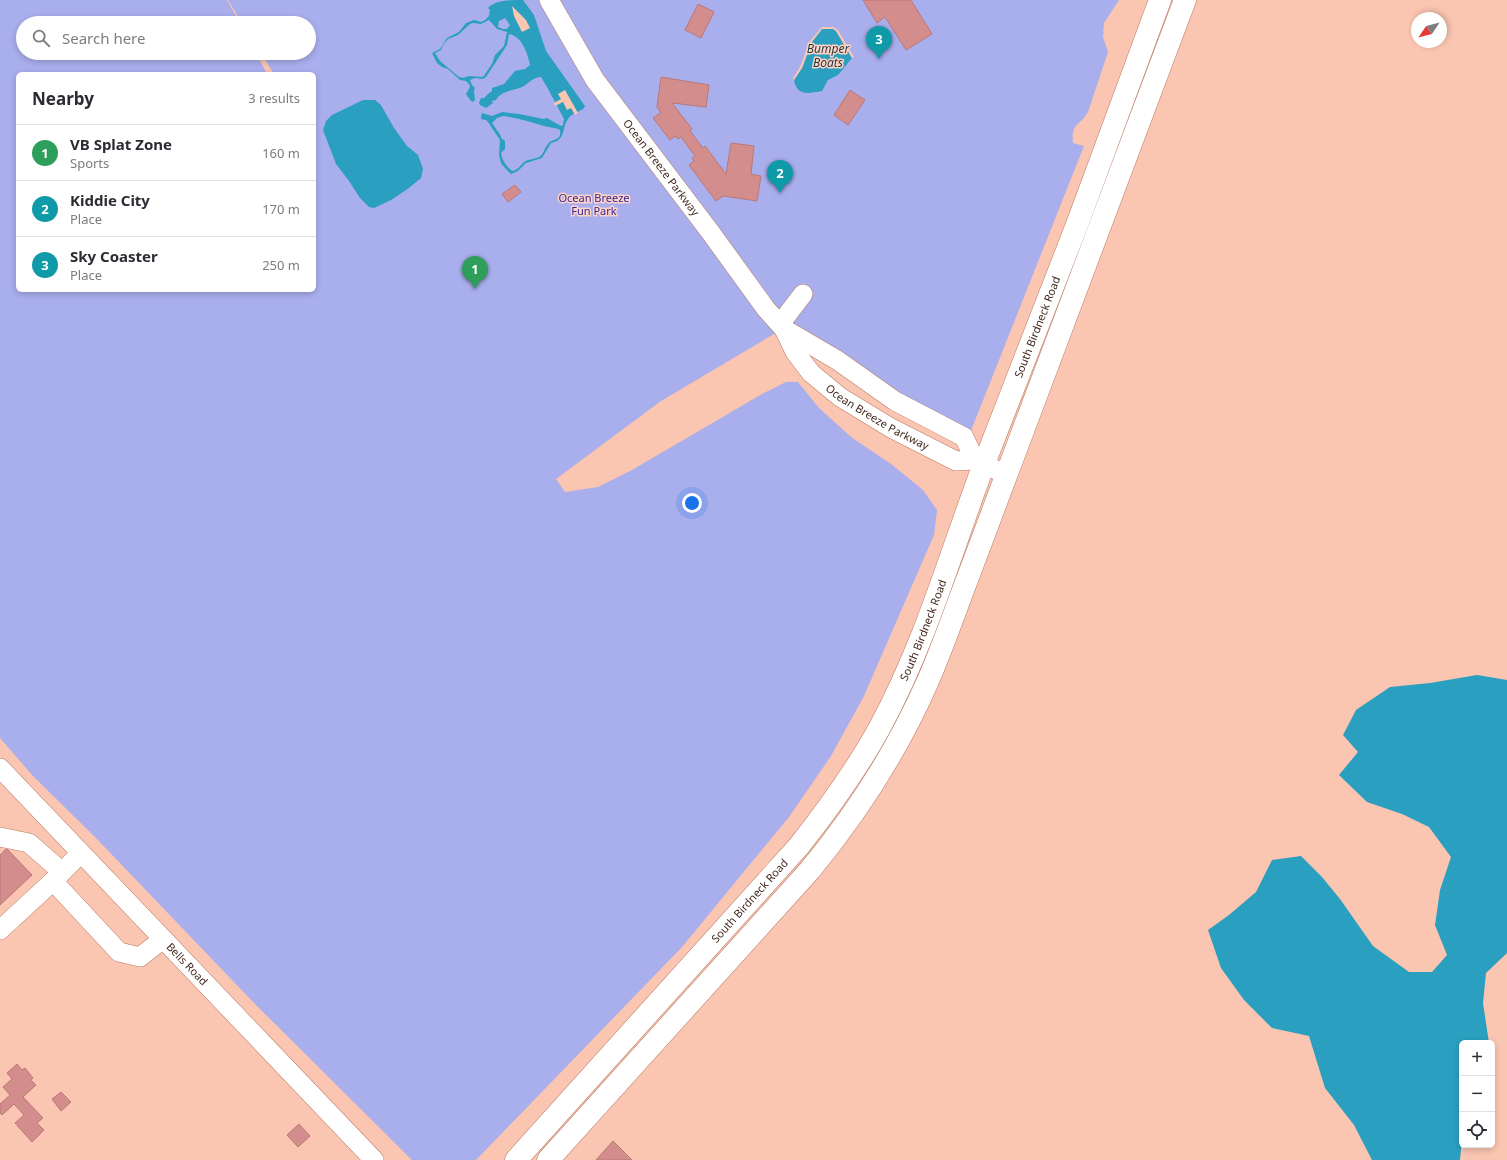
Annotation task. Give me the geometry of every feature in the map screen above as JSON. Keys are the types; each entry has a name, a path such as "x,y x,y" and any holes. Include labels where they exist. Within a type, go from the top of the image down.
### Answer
{"main road":[{"name":"South Birdneck Road","path":"516,1160 799,846 829,808 856,768 880,726 900,685 921,635 980,462 1078,222 1160,0"},
{"path":"548,1160 810,870 838,836 867,794 894,750 927,683 1007,475 1185,0"}],"street":[{"name":"Ocean Breeze Parkway","path":"549,0 576,49 599,86 711,233 766,309 782,327 795,352 811,373 840,397 891,428 956,461 980,462 1007,475"},
{"path":"782,327 803,294"},
{"name":"Ocean Breeze Parkway","path":"782,327 837,360 895,400 964,437 980,462"},
{"path":"840,397 858,375"},
{"name":"Bells Road","path":"0,768 374,1160"},
{"path":"0,837 30,843 120,952 140,957 163,939"},
{"path":"0,930 58,877 81,853"}],"green space":[{"name":"Ocean Breeze Fun Park","path":"0,0 227,0 236,16 16,16 16,60 260,60 266,72 16,72 16,292 316,292 316,72 273,72 265,60 316,60 316,16 238,16 228,0 1119,0 1104,23 1103,37 1108,52 1088,112 1074,128 1073,132 1073,143 1084,146 970,433 774,334 661,401 556,479 565,492 598,487 632,470 762,394 786,382 798,382 819,408 851,437 891,464 923,490 937,510 934,535 864,696 831,756 789,817 682,947 476,1160 412,1160 256,1005 95,837 33,776 0,738"}],"water":[{"path":"523,0 534,15 546,51 585,106 583,109 569,117 561,137 556,142 551,143 542,158 526,163 518,171 511,174 501,163 499,155 500,140 488,122 481,119 482,113 492,116 502,112 544,119 547,118 561,126 563,125 564,119 541,77 530,81 520,88 501,94 486,108 480,105 479,103 481,98 484,98 492,91 492,88 504,84 515,71 525,69 530,65 524,46 514,35 509,34 507,45 486,77 483,79 475,78 470,80 475,88 475,100 473,102 466,94 470,87 469,84 466,81 460,80 448,69 437,63 432,53 440,49 447,38 459,32 466,23 474,20 481,22 485,20 489,16 490,10 488,8 491,5 504,1","holes":["505,18 510,25 507,29 498,27 499,21","489,20 497,29 507,32 504,46 495,55 492,64 483,77 459,77 440,61 435,53 441,50 448,39 458,35 470,24 481,24","503,116 524,120 546,127 556,128 560,130 560,136 550,142 541,156 524,162 517,169 512,171 502,158 501,153 505,149 505,141 501,138 492,123 497,118"]},
{"name":"Bumper Boats","path":"822,29 833,29 836,31 852,58 838,75 828,80 822,91 804,93 798,89 794,80 802,68 812,41"},
{"path":"363,100 375,100 381,105 394,128 407,146 418,155 423,169 421,178 409,188 391,200 374,208 369,207 360,198 336,164 323,130 326,121 332,115"},
{"path":"1477,675 1507,680 1507,953 1486,973 1483,1003 1489,1040 1459,1040 1459,1148 1461,1148 1460,1160 1372,1160 1354,1125 1325,1088 1309,1036 1272,1028 1244,1000 1221,968 1208,930 1229,915 1256,892 1272,860 1301,856 1322,877 1340,899 1373,946 1409,972 1432,972 1447,955 1435,925 1440,890 1451,857 1429,827 1402,814 1367,802 1339,775 1358,752 1343,735 1356,710 1390,687 1430,683"}],"pier":[{"path":"512,6 526,20 530,28 522,32 514,16"},
{"path":"822,27 833,27 838,30 854,57 852,58 836,31 833,29 822,29 812,42 802,68 794,80 793,78 800,67 810,41"},
{"path":"565,90 578,113 575,115 571,108 567,110 563,102 555,106 554,103 561,99 558,94"}],"building":[{"path":"863,0 911,0 932,34 906,50 885,17 877,23"},
{"path":"698,4 714,12 701,38 685,30"},
{"path":"661,77 709,85 706,107 672,103 692,129 690,131 703,148 705,146 726,174 731,143 754,146 751,174 761,176 757,201 723,196 716,201 689,165 694,161 692,158 695,156 681,137 678,139 675,136 670,140 653,118 661,113 657,107"},
{"path":"850,90 865,100 848,125 834,115"},
{"path":"515,185 521,192 508,202 502,194"},
{"path":"6,849 32,875 0,905 0,855"},
{"path":"17,1064 22,1070 25,1068 33,1078 31,1080 36,1085 23,1097 43,1118 37,1123 44,1130 32,1142 15,1123 24,1115 14,1104 2,1115 0,1113 0,1104 10,1095 3,1087 12,1079 7,1073"},
{"path":"61,1092 71,1102 61,1111 52,1099"},
{"path":"299,1124 310,1136 298,1147 287,1135"},
{"path":"613,1141 632,1160 596,1160"}],"place":[{"name":"Sky Coaster","path":"879,59"},
{"name":"Kiddie City","path":"780,193"},
{"name":"VB Splat Zone","path":"475,289"}]}
